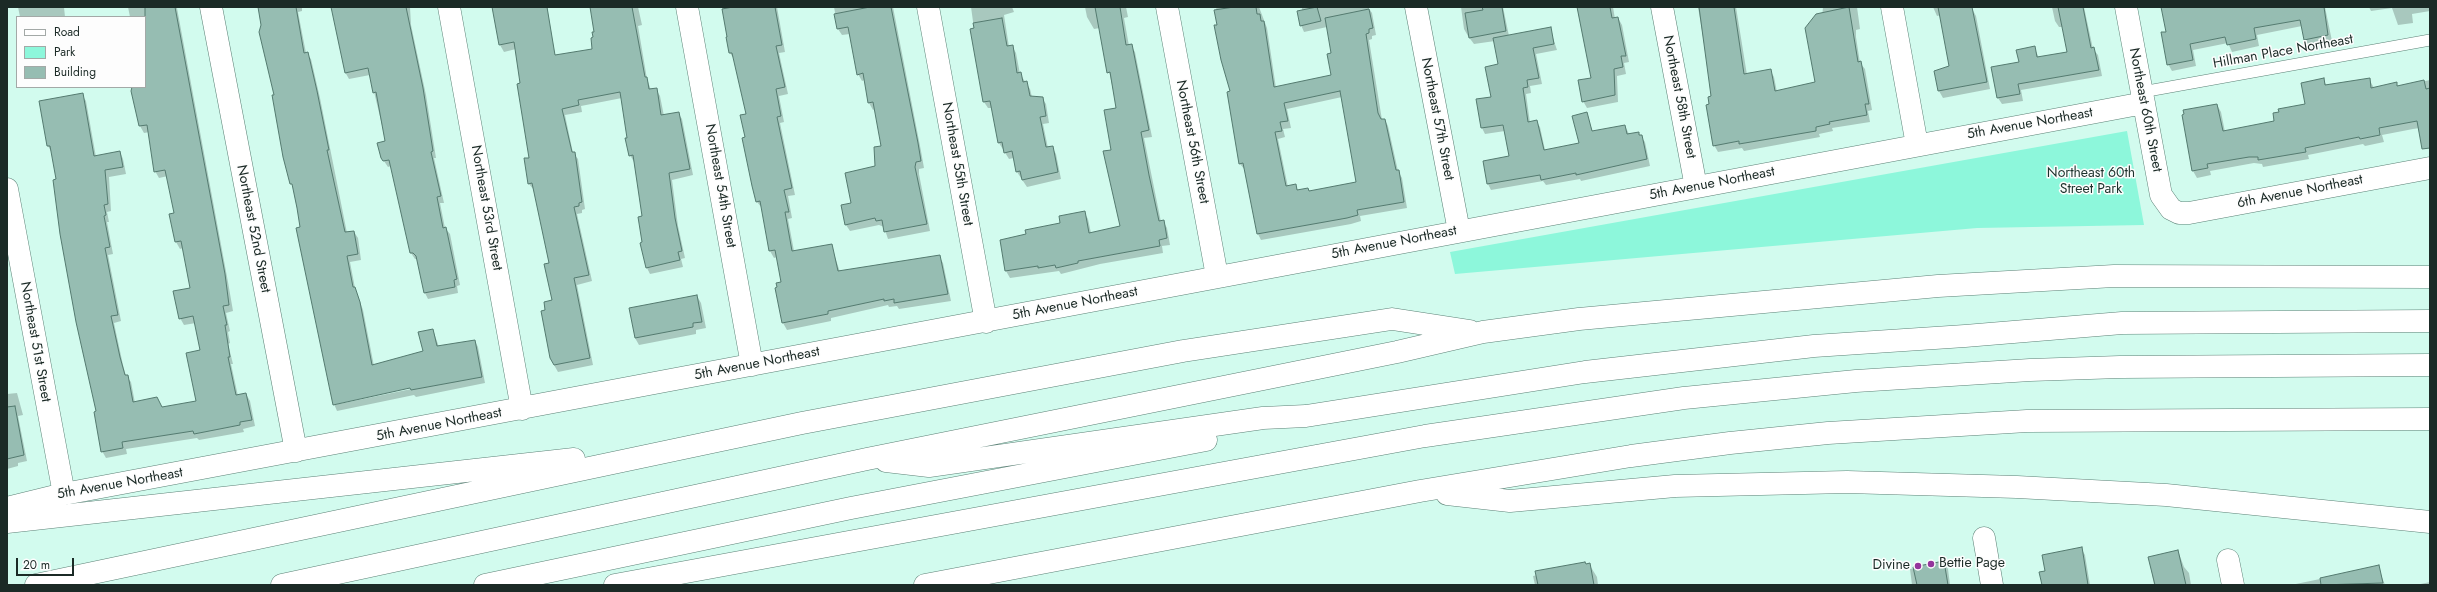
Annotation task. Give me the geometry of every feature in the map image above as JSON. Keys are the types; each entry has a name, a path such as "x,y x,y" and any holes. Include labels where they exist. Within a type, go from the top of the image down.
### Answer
{"main road":[{"name":"Northeast 52nd Street","path":"211,7 296,451"},
{"name":"Northeast 53rd Street","path":"449,7 522,409"},
{"name":"Northeast 54th Street","path":"687,7 752,365"},
{"name":"Northeast 55th Street","path":"928,7 986,322"},
{"name":"Northeast 56th Street","path":"1167,7 1217,276"},
{"name":"Northeast 57th Street","path":"1416,7 1459,231"},
{"name":"Northeast 58th Street","path":"1662,7 1696,187"},
{"path":"1892,7 1917,145"},
{"name":"Northeast 60th Street","path":"2126,7 2161,195 2171,209"},
{"name":"5th Avenue Northeast","path":"7,508 64,494 986,322 1217,276 1917,145 2143,97"},
{"name":"6th Avenue Northeast","path":"2171,209 2189,213 2430,168"},
{"name":"Northeast 51st Street","path":"7,189 64,494"},
{"path":"282,585 867,459 1389,354 1483,332 1579,319 1938,286 2114,276 2430,277"},
{"path":"36,585 802,423 1183,351 1392,319 1483,332"},
{"path":"867,459 929,466 1263,418 1306,416 1585,372 1814,346 1965,336 2122,322 2430,321"},
{"path":"615,585 1425,436 1684,398 1856,381 2030,370 2128,367 2430,365"},
{"path":"485,585 852,508 1262,430 1306,416"},
{"path":"925,585 1090,555 1420,491 1646,454 1821,434 1927,426 2126,419 2430,419"},
{"path":"7,522 598,456 802,423"},
{"path":"1420,491 1510,501 1675,486 1847,482 2017,487 2166,495 2430,522"},
{"path":"1984,538 1992,585"},
{"path":"988,585 1090,555"},
{"path":"2228,560 2233,585"}],"lane":[{"name":"Hillman Place Northeast","path":"2143,97 2430,40"}],"green space":[{"name":"Northeast 60th Street Park","path":"2127,131 2144,225 1977,228 1455,274 1450,252"}],"building":[{"path":"145,7 175,7 225,274 229,305 223,306 227,325 225,325 230,357 228,357 236,395 246,393 252,420 240,422 240,425 194,434 193,431 122,442 123,448 101,452 94,412 96,411 76,322 60,234 53,180 56,179 50,146 47,146 39,101 83,93 94,156 120,151 123,167 105,170 108,204 104,205 106,215 104,216 110,247 105,248 118,315 111,316 125,375 128,375 133,402 157,397 162,407 196,401 186,353 200,350 193,316 179,319 173,291 190,288 181,241 175,242 169,214 174,213 165,170 154,172 147,125 139,126 131,91 132,88 146,88"},
{"path":"258,7 296,7 304,53 308,52 317,91 329,150 327,150 345,232 354,231 358,254 347,256 353,287 355,287 360,302 372,365 423,351 418,332 433,329 437,346 475,340 482,377 411,390 410,388 333,405 296,228 300,227 297,208 292,184 290,184 283,157 272,95 274,95 259,32 261,25"},
{"path":"331,7 406,7 423,88 433,151 431,152 441,196 437,197 443,228 446,227 457,279 454,280 455,287 424,293 416,256 413,253 410,253 389,160 383,161 377,143 385,141 376,92 373,93 368,68 345,73"},
{"path":"492,7 547,7 555,55 592,49 591,38 593,37 592,32 594,32 590,7 632,7 645,77 647,77 649,89 657,88 661,115 679,112 690,169 669,173 675,218 682,251 678,252 680,260 646,268 640,243 642,242 638,217 642,216 633,155 629,156 625,138 627,138 620,92 578,100 579,105 562,109 572,152 575,152 582,202 579,203 579,206 574,207 589,275 574,278 590,358 554,365 550,358 541,311 545,310 544,302 552,300 544,264 549,263 532,183 528,184 524,158 529,158 517,84 520,83 514,42 499,45"},
{"path":"733,7 775,7 782,45 776,46 785,87 776,89 781,116 777,117 792,188 784,190 789,212 785,212 792,251 832,244 838,271 940,255 948,294 894,303 894,299 884,301 884,299 828,311 828,314 782,323 775,288 777,287 776,283 781,282 775,250 769,251 760,201 756,202 752,186 742,138 745,137 740,115 746,114 732,53 729,53 726,37 722,9"},
{"path":"870,7 891,7 921,161 916,162 915,167 927,224 884,232 882,220 876,221 875,218 845,225 841,205 851,203 845,173 875,166 874,147 881,146 873,102 868,103 863,73 857,75 848,27 837,29 834,14"},
{"path":"1095,7 1120,7 1126,45 1132,44 1149,130 1141,132 1159,221 1164,220 1167,238 1159,240 1160,246 1078,261 1078,263 1056,268 1055,265 1038,268 1038,266 1005,271 1000,240 1026,234 1025,230 1060,223 1059,216 1085,211 1089,233 1120,226 1103,151 1111,150 1104,110 1116,108 1110,72 1107,73"},
{"path":"1234,7 1256,7 1257,14 1260,14 1261,21 1264,21 1274,87 1331,75 1327,54 1331,53 1325,18 1369,9 1373,28 1369,29 1369,33 1366,34 1378,113 1381,119 1385,119 1396,170 1399,170 1404,202 1357,210 1358,215 1347,218 1257,234 1243,163 1239,164 1227,92 1230,91 1221,60 1214,25 1217,25 1214,10","holes":["1340,91 1356,182 1309,191 1308,188 1297,190 1296,184 1286,186 1275,132 1282,131 1280,122 1288,121 1284,103"]},
{"path":"1317,7 1321,21 1300,26 1297,11"},
{"path":"1482,7 1502,7 1506,31 1469,38 1465,13 1483,10"},
{"path":"1577,7 1610,7 1612,18 1618,17 1626,56 1621,56 1623,67 1614,69 1615,95 1582,102 1578,80 1591,78"},
{"path":"1699,7 1734,7 1744,74 1771,69 1775,91 1815,82 1805,28 1816,14 1849,7 1858,62 1861,61 1869,104 1865,104 1867,115 1829,122 1830,124 1816,127 1816,131 1739,144 1739,141 1713,146 1706,105 1709,104 1708,97 1711,96"},
{"path":"1938,7 1972,7 1987,82 1938,91 1934,71 1949,66"},
{"path":"2058,7 2083,7 2091,48 2094,47 2099,70 2018,84 2020,94 1997,98 1991,67 2019,62 2016,50 2035,46 2037,57 2067,52"},
{"path":"2161,7 2324,7 2328,35 2304,40 2300,20 2254,28 2256,39 2227,45 2225,37 2190,44 2193,60 2167,65 2161,32 2166,32"},
{"path":"1002,18 1007,46 1013,45 1017,73 1021,72 1023,82 1027,81 1030,96 1043,97 1046,116 1040,117 1046,147 1053,146 1058,172 1022,180 1020,171 1016,172 1012,151 1004,153 1002,142 998,143 990,101 983,102 970,29 974,28 973,23"},
{"path":"1551,27 1554,44 1533,48 1539,78 1527,80 1528,87 1523,88 1528,122 1537,120 1544,150 1579,143 1572,116 1587,112 1592,131 1625,125 1627,134 1639,132 1639,135 1642,135 1647,159 1576,175 1576,173 1541,180 1540,175 1487,184 1483,161 1509,156 1503,125 1481,128 1476,99 1491,97 1485,67 1498,64 1493,38"},
{"path":"2324,78 2325,85 2370,78 2371,88 2397,82 2397,86 2424,80 2426,89 2430,88 2430,148 2422,149 2417,121 2379,128 2380,135 2360,139 2359,137 2305,148 2306,152 2258,160 2258,157 2249,157 2207,164 2208,168 2192,171 2182,115 2184,114 2183,110 2217,104 2223,131 2274,121 2273,113 2279,112 2278,109 2305,104 2301,83"},
{"path":"697,295 702,322 693,323 693,327 635,338 629,308"},
{"path":"15,406 24,455 7,459 7,407"},
{"path":"2082,547 2088,585 2042,585 2039,572 2045,571 2042,555"},
{"path":"2178,550 2186,585 2155,585 2148,557"},
{"path":"1944,561 1948,585 1917,585 1913,567"},
{"path":"1585,562 1586,564 1590,563 1594,585 1538,585 1535,571"},
{"path":"2379,565 2383,583 2321,585 2320,578"}],"place":[{"name":"Bettie Page","path":"1931,564"},
{"name":"Divine","path":"1918,566"}]}
